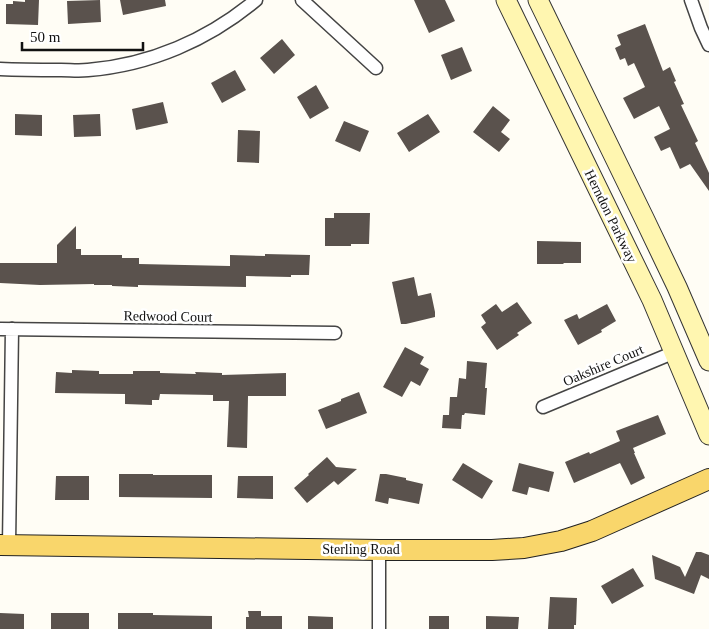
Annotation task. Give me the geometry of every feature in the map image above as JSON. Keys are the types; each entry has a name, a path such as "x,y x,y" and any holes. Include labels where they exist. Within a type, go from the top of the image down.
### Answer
{"main road":[{"name":"Herndon Parkway","path":"506,0 652,300 709,435"},
{"name":"Herndon Parkway","path":"538,0 661,252 709,361"},
{"name":"Sterling Road","path":"5,545 379,550 492,550 524,548 561,541 592,531 709,480"}],"street":[{"path":"0,69 87,70 122,66 153,58 185,46 215,30 256,0"},
{"path":"302,0 376,68"},
{"path":"691,0 709,45"},
{"path":"5,545 6,329"},
{"name":"Redwood Court","path":"6,329 335,333"},
{"name":"Oakshire Court","path":"543,406 675,352"},
{"path":"379,550 379,629"}],"building":[{"path":"25,0 39,0 38,25 6,24 6,4 13,4 13,1 25,2"},
{"path":"100,0 101,22 68,24 67,1"},
{"path":"120,0 165,0 166,6 123,15"},
{"path":"414,0 445,0 455,21 429,33"},
{"path":"645,24 663,71 670,67 676,81 674,82 684,104 681,105 698,141 695,143 709,173 709,191 690,164 680,169 670,147 661,151 654,137 670,129 659,106 634,119 623,98 645,87 634,63 628,66 625,58 620,60 615,48 621,45 617,35"},
{"path":"282,39 295,55 274,74 260,58"},
{"path":"462,47 472,71 451,80 441,55"},
{"path":"235,70 246,90 222,103 211,83"},
{"path":"316,85 329,108 310,119 297,97"},
{"path":"163,102 168,123 136,130 132,109"},
{"path":"493,106 510,120 501,132 510,139 499,152 473,132"},
{"path":"15,114 42,115 42,136 15,135"},
{"path":"100,114 101,136 74,137 73,115"},
{"path":"428,114 440,132 409,152 397,133"},
{"path":"344,121 369,131 360,152 335,141"},
{"path":"238,130 260,131 259,163 237,162"},
{"path":"334,213 370,213 369,244 325,246 325,218 334,218"},
{"path":"76,226 76,249 81,249 81,255 122,255 122,258 139,258 139,264 230,266 230,255 310,255 309,275 291,275 291,277 246,276 246,287 138,285 138,287 94,284 40,285 0,283 0,263 57,263 57,245"},
{"path":"537,241 581,242 581,263 537,264"},
{"path":"414,277 418,296 431,293 435,317 401,324 392,282"},
{"path":"517,302 532,323 517,333 519,335 497,350 481,327 486,323 481,315 496,304 502,312"},
{"path":"607,304 616,321 601,330 602,332 578,345 564,320 577,314 579,319"},
{"path":"405,347 424,357 420,364 429,369 420,386 411,381 402,397 383,387"},
{"path":"467,361 487,363 485,415 465,413 462,415 461,429 442,428 443,415 449,415 450,397 457,397 459,378 466,379"},
{"path":"72,370 99,371 99,374 133,374 133,371 196,374 195,372 222,373 222,375 286,373 286,396 248,396 247,448 227,447 229,401 213,401 213,395 160,394 159,400 152,400 152,405 125,404 125,394 55,393 56,372 72,373"},
{"path":"359,392 367,413 326,429 318,410"},
{"path":"658,415 666,434 633,448 645,478 631,485 620,463 574,483 565,462 620,441 616,431"},
{"path":"327,457 336,467 357,469 338,485 334,481 307,503 294,488"},
{"path":"463,463 493,481 482,499 452,480"},
{"path":"519,463 554,472 549,492 529,487 527,495 512,491"},
{"path":"119,474 212,475 212,498 119,497"},
{"path":"380,474 406,478 406,480 423,484 419,504 389,498 388,504 375,501"},
{"path":"56,476 89,476 89,500 55,500"},
{"path":"238,476 273,476 273,499 237,498"},
{"path":"696,552 709,555 709,579 701,575 694,594 655,579 652,555 680,567 685,577"},
{"path":"633,568 644,586 612,604 601,586"},
{"path":"550,597 577,598 576,625 574,625 574,629 548,629"},
{"path":"248,611 261,611 261,616 282,616 282,629 246,629 246,617 249,617"},
{"path":"0,613 24,614 24,629 0,629"},
{"path":"51,613 89,613 89,629 51,629"},
{"path":"118,613 212,616 212,629 118,629"},
{"path":"308,616 333,617 333,629 308,629"},
{"path":"429,616 449,616 449,629 429,629"},
{"path":"486,616 519,617 518,629 486,629"}]}
